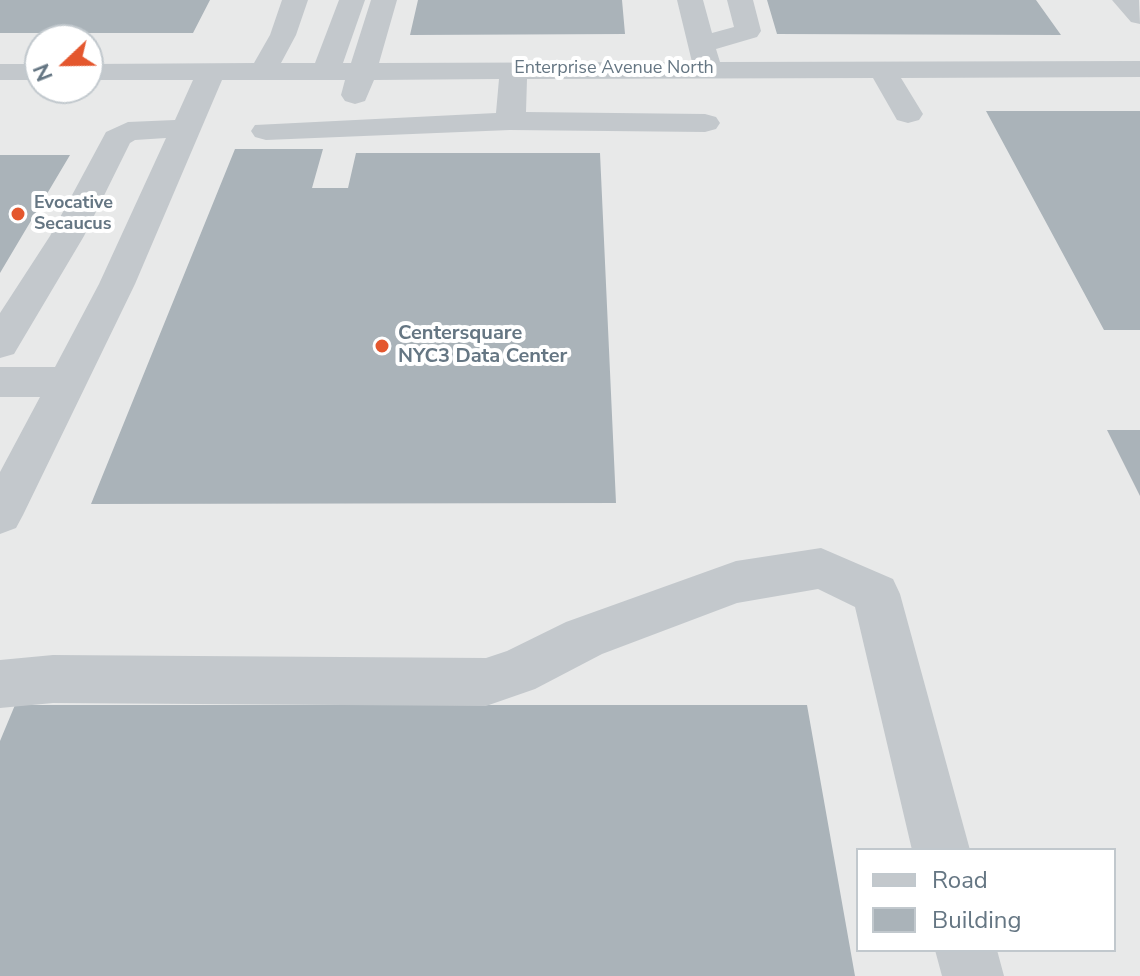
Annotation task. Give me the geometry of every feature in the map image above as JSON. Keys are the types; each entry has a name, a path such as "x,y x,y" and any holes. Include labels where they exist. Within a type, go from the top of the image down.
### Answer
{"street":[{"path":"263,71 283,35 295,0"},
{"path":"326,70 352,0"},
{"path":"344,128 384,0"},
{"path":"690,0 706,56 748,31 740,0"},
{"path":"1125,0 1140,16"},
{"path":"0,71 21,47"},
{"name":"Enterprise Avenue North","path":"104,72 514,69 706,56 882,70 1140,69"},
{"path":"510,121 514,69"},
{"path":"882,70 908,114"},
{"path":"0,71 24,72"},
{"path":"0,515 117,284 211,72"},
{"path":"266,131 510,121 705,123"},
{"path":"66,382 1,374 117,138 128,131 187,128"},
{"path":"0,684 53,679 486,682 517,672 584,638 736,582 821,568 876,594 940,848"},
{"path":"967,952 973,976"}],"shaded area":[{"path":"0,0 1140,0 1140,976 0,976"}],"building":[{"path":"0,0 210,0 193,33 104,33 104,24 24,24 24,33 0,33"},
{"path":"418,0 622,0 625,34 410,35"},
{"path":"767,0 1036,0 1061,35 777,34"},
{"path":"986,111 1140,111 1140,330 1104,330"},
{"name":"Centersquare NYC3 Data Center","path":"235,149 323,149 312,188 348,188 356,153 600,153 616,503 91,504"},
{"name":"Evocative Secaucus","path":"0,155 70,155 0,273"},
{"path":"1107,430 1140,430 1140,496"},
{"path":"15,705 807,705 855,976 0,976 0,741"}],"place":[{"name":"Evocative Secaucus","path":"18,214"},
{"name":"Centersquare NYC3 Data Center","path":"382,346"}]}
